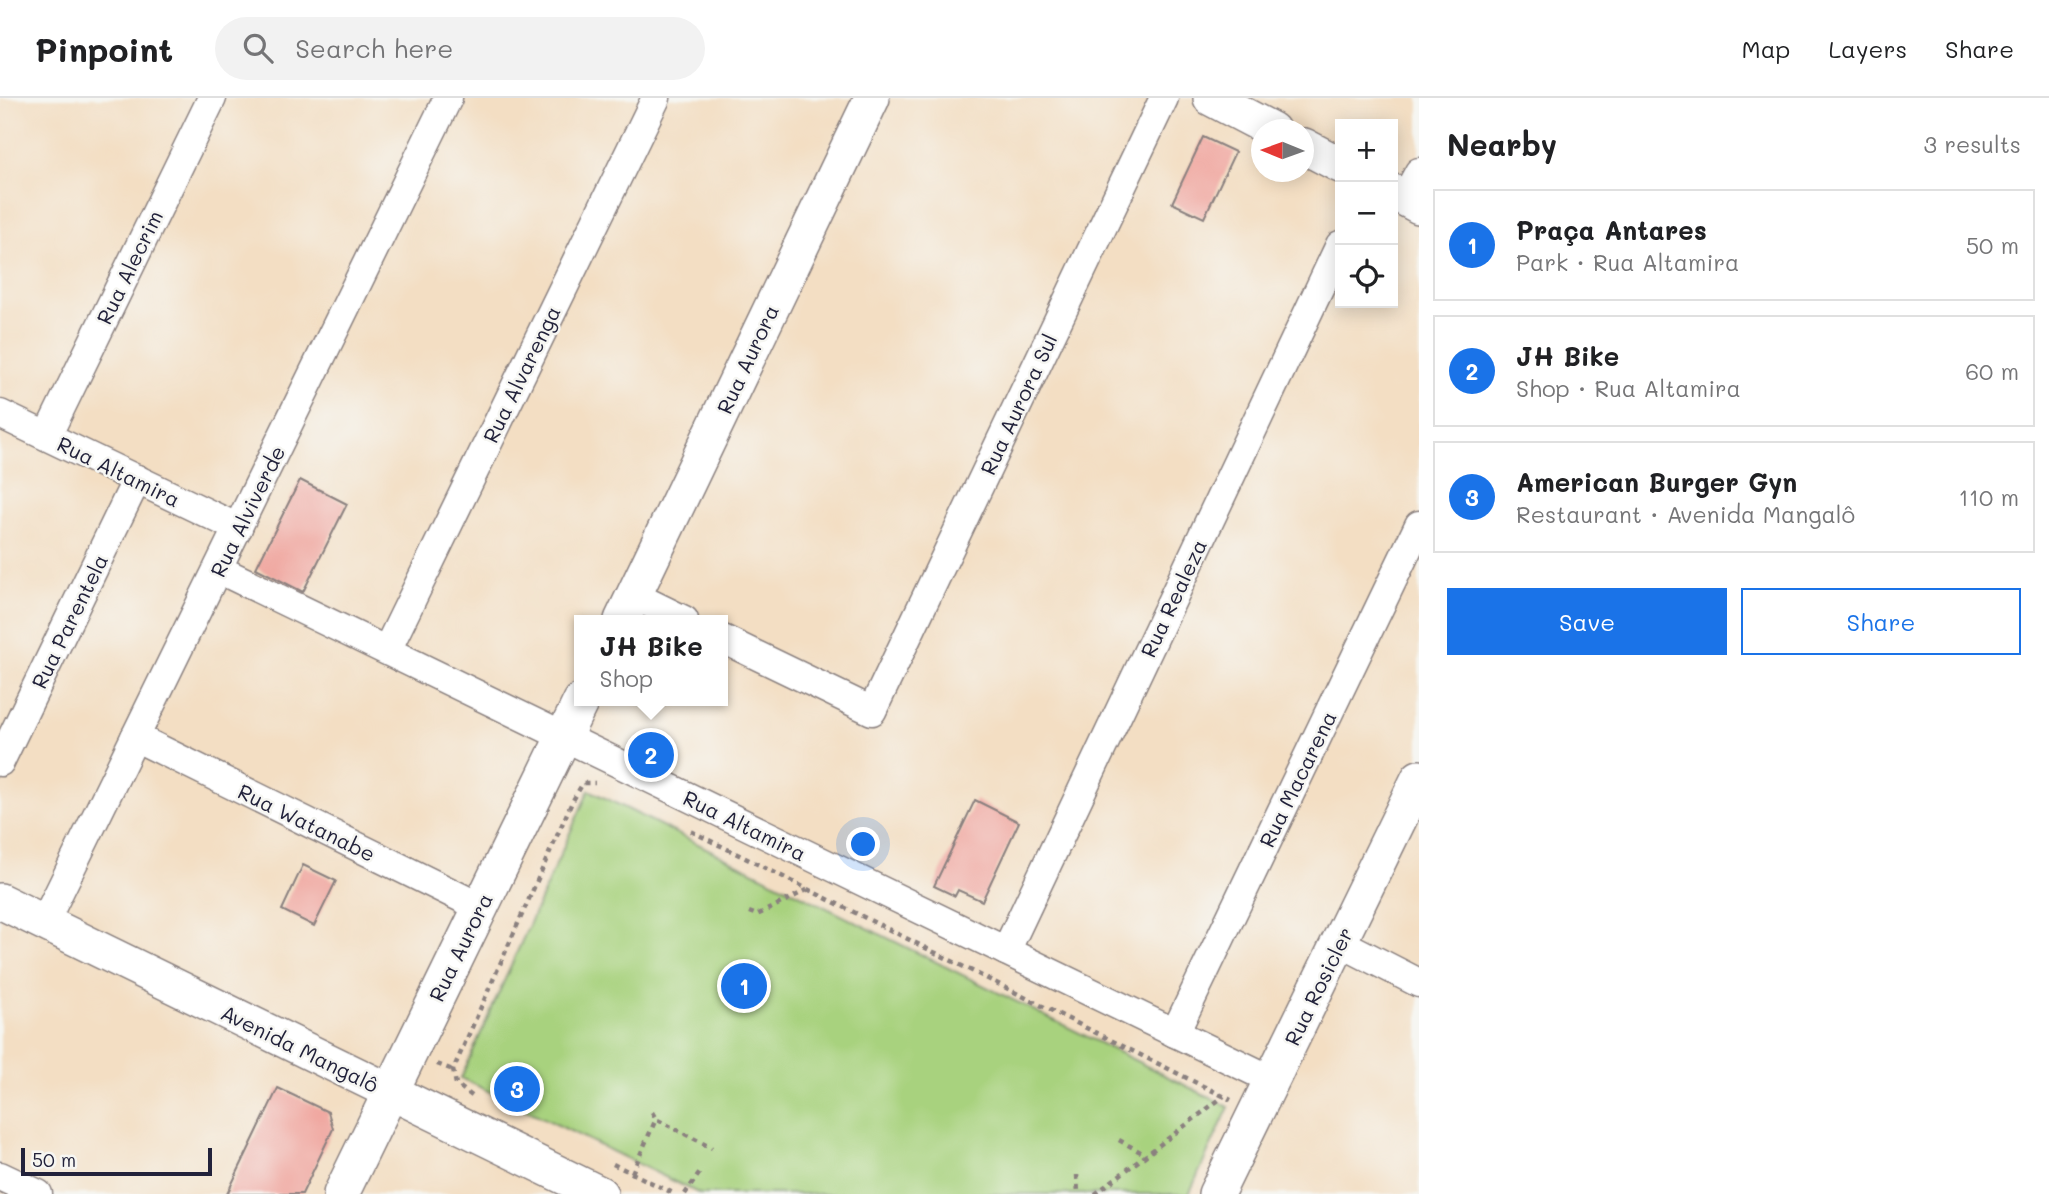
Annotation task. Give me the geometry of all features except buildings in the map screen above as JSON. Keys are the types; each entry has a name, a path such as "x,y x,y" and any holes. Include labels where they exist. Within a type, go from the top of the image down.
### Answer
{"street":[{"name":"Rua Alecrim","path":"47,436 212,98"},
{"name":"Rua Alviverde","path":"44,923 448,98"},
{"name":"Rua Alvarenga","path":"387,650 656,98"},
{"name":"Rua Aurora","path":"628,608 872,98"},
{"name":"Rua Aurora Sul","path":"728,641 872,711 1164,98"},
{"path":"1215,99 1252,119"},
{"path":"1314,151 1335,162"},
{"name":"Rua Realeza","path":"1006,951 1335,256"},
{"name":"Rua Altamira","path":"0,414 238,528"},
{"name":"Rua Parentela","path":"0,762 137,480"},
{"name":"Rua Macarena","path":"1175,1033 1419,525"},
{"name":"Rua Altamira","path":"218,569 1272,1080"},
{"path":"628,608 661,615"},
{"name":"Rua Aurora","path":"341,1194 578,706"},
{"name":"Rua Watanabe","path":"135,737 480,907"},
{"name":"Rua Rosicler","path":"1216,1194 1419,778"},
{"name":"Avenida Mangalô","path":"0,901 390,1093 603,1178"},
{"path":"1339,942 1419,983"},
{"path":"0,1176 38,1194"}],"path":[{"path":"483,1101 456,1084 453,1070 572,802 583,783 594,782 606,788"},
{"path":"689,830 1231,1099"},
{"path":"749,912 757,915 808,889 832,867"},
{"path":"1095,1194 1224,1096"},
{"path":"652,1112 656,1119 712,1148"},
{"path":"632,1173 656,1119"},
{"path":"1119,1140 1146,1155"},
{"path":"685,1194 701,1171"},
{"path":"603,1178 632,1173 663,1191 675,1194"},
{"path":"1077,1175 1077,1194"}],"green space":[{"path":"589,790 1229,1107 1189,1194 700,1194 461,1078"}],"place":[{"name":"JH Bike","path":"651,755"},
{"name":"Praça Antares","path":"744,986"},
{"name":"American Burger Gyn","path":"517,1089"}]}
